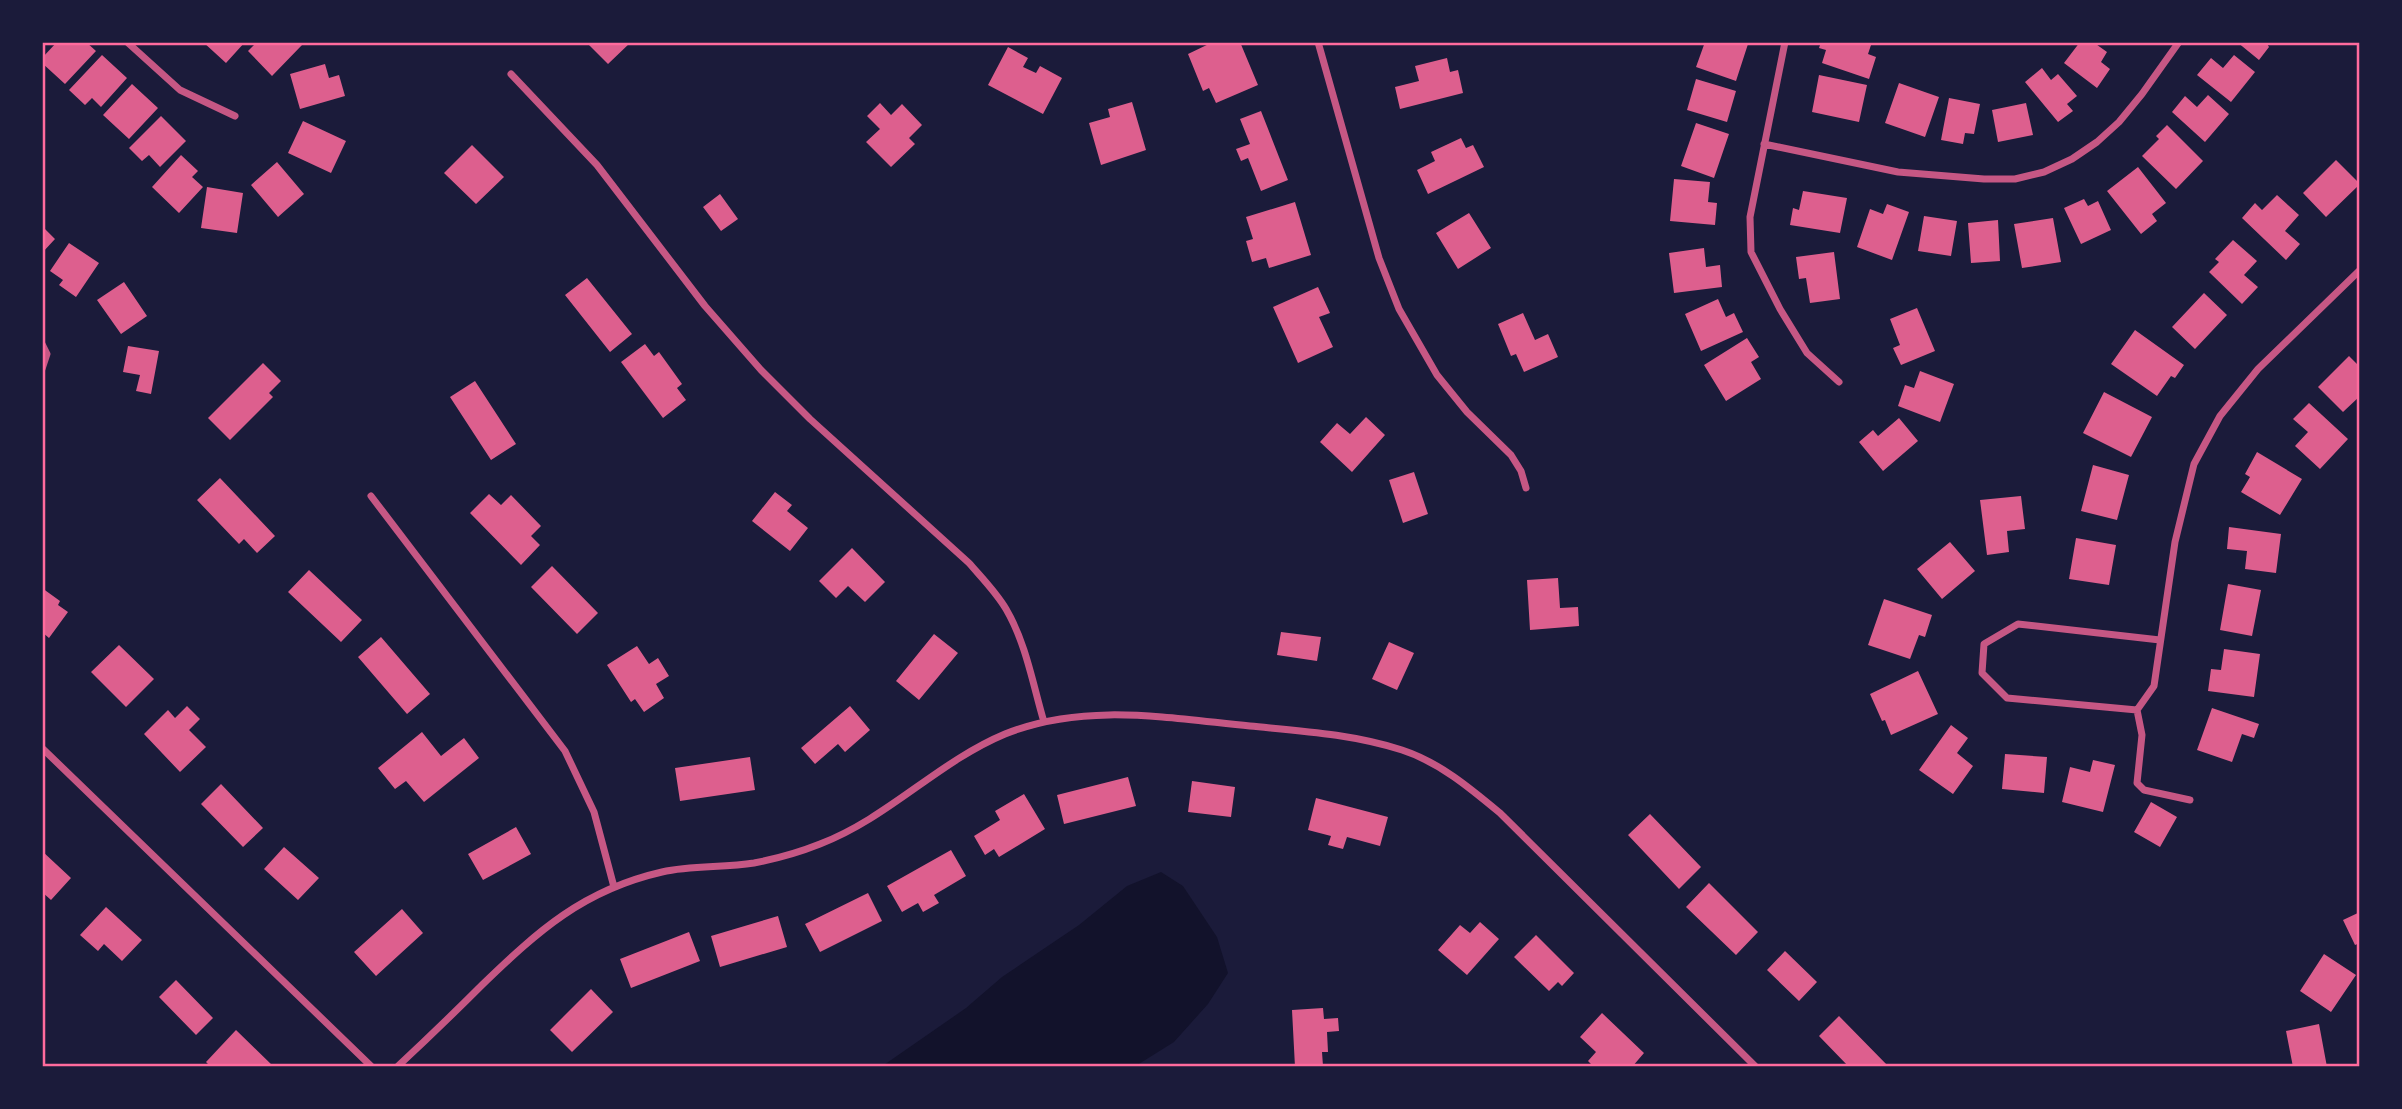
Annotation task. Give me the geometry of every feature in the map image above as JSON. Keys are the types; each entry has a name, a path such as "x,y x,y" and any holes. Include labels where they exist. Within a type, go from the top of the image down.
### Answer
{"street":[{"path":"127,42 180,90 234,116"},
{"path":"1318,42 1379,258 1399,309 1437,375 1467,412 1511,455 1521,471 1526,488"},
{"path":"1785,42 1750,217 1752,252 1780,309 1807,353 1839,382"},
{"path":"1764,144 1898,172 1994,179 2015,179 2044,172 2072,159 2097,142 2119,122 2179,42"},
{"path":"511,74 597,165 705,306 761,370 810,419 969,563 988,584 1021,639 1044,722"},
{"path":"2190,800 2144,790 2137,783 2142,735 2137,710 2154,686 2175,542 2194,464 2220,416 2258,369 2360,270"},
{"path":"42,344 47,354 42,369"},
{"path":"372,496 565,751 594,812 614,887"},
{"path":"2137,710 2007,698 1982,673 1984,644 2018,624 2160,640"},
{"path":"397,1067 534,935 570,909 614,887 664,872 754,863 820,844 879,814 939,770 1007,733 1044,722 1089,715 1131,714 1347,736 1405,751 1458,778 1500,813 1756,1067"},
{"path":"42,748 372,1067"}],"shaded area":[{"path":"1161,872 1183,886 1217,937 1228,973 1208,1004 1174,1042 1134,1067 881,1067 966,1008 1002,977 1079,925 1127,886"}],"building":[{"path":"57,42 86,42 96,51 65,84 42,63 42,58"},
{"path":"203,42 245,42 226,63"},
{"path":"257,42 299,42 302,45 272,76 248,51"},
{"path":"586,42 631,42 608,64"},
{"path":"1213,42 1240,42 1258,85 1216,103 1209,88 1203,91 1188,54"},
{"path":"1705,42 1748,44 1736,81 1696,67"},
{"path":"1821,42 1872,42 1868,54 1876,57 1869,79 1822,63 1826,50 1819,48"},
{"path":"2080,42 2093,42 2107,52 2101,62 2110,69 2097,88 2064,63"},
{"path":"2237,42 2266,42 2269,47 2259,60"},
{"path":"1008,47 1028,58 1023,67 1036,73 1040,66 1062,78 1043,114 988,85"},
{"path":"102,55 127,78 101,107 92,98 85,105 69,90"},
{"path":"2234,55 2255,72 2231,102 2197,75 2211,58 2223,68"},
{"path":"1447,58 1450,72 1458,70 1463,93 1400,109 1395,87 1419,81 1415,66"},
{"path":"325,64 329,78 339,75 345,96 300,109 290,74"},
{"path":"2042,68 2051,80 2058,74 2077,96 2067,104 2073,111 2058,122 2025,82"},
{"path":"1819,75 1867,85 1859,122 1812,112"},
{"path":"1696,79 1736,91 1727,122 1687,110"},
{"path":"1899,83 1939,97 1925,137 1885,123"},
{"path":"132,84 158,108 129,139 103,115"},
{"path":"2208,95 2229,114 2205,142 2172,112 2185,96 2197,107"},
{"path":"1949,98 1980,104 1974,134 1965,133 1963,144 1941,140"},
{"path":"1132,102 1146,150 1101,165 1089,123 1110,117 1108,109"},
{"path":"880,103 891,115 902,104 922,125 909,138 915,144 891,167 866,142 880,129 867,116"},
{"path":"2026,103 2033,135 1998,142 1992,110"},
{"path":"1261,111 1288,180 1261,191 1248,158 1241,161 1236,149 1250,144 1240,119"},
{"path":"161,116 186,141 160,167 149,155 142,161 129,148"},
{"path":"303,121 346,141 331,173 288,153"},
{"path":"1696,123 1729,134 1714,178 1681,166"},
{"path":"2167,125 2203,161 2176,189 2142,156 2159,139 2156,136"},
{"path":"1461,138 1466,148 1473,145 1484,167 1428,194 1417,170 1435,161 1431,152"},
{"path":"472,145 504,177 476,204 444,173"},
{"path":"181,155 198,171 192,177 203,187 179,213 152,187"},
{"path":"2336,160 2360,184 2326,217 2303,193"},
{"path":"277,162 304,194 278,217 251,185"},
{"path":"2138,167 2166,203 2152,214 2157,221 2141,234 2107,191"},
{"path":"1674,179 1710,182 1708,202 1717,203 1715,225 1670,221"},
{"path":"207,187 243,193 237,233 201,228"},
{"path":"1803,191 1847,198 1840,233 1790,225 1793,208 1799,210"},
{"path":"720,194 738,219 721,231 703,207"},
{"path":"2277,195 2299,215 2285,231 2300,244 2286,260 2242,218 2255,203 2262,210"},
{"path":"2084,199 2088,206 2098,201 2111,230 2081,244 2064,208"},
{"path":"1295,202 1311,255 1269,268 1266,258 1252,262 1246,241 1253,239 1246,217"},
{"path":"1887,204 1909,212 1892,260 1857,247 1870,209 1883,214"},
{"path":"1469,213 1491,248 1458,269 1436,233"},
{"path":"1924,216 1957,221 1951,256 1918,251"},
{"path":"2053,218 2061,262 2022,268 2014,224"},
{"path":"1998,220 2000,261 1971,263 1968,223"},
{"path":"42,226 55,239 42,253"},
{"path":"2233,240 2257,261 2244,275 2258,287 2242,304 2209,272 2219,262 2215,259"},
{"path":"69,243 99,263 76,297 59,285 63,280 50,271"},
{"path":"1704,248 1706,267 1720,265 1722,287 1674,293 1669,253"},
{"path":"1834,252 1840,299 1810,303 1806,278 1799,279 1796,257"},
{"path":"587,278 632,334 610,352 565,295"},
{"path":"124,282 147,316 121,334 97,300"},
{"path":"1318,287 1330,313 1319,317 1333,347 1298,363 1273,307"},
{"path":"2204,293 2227,315 2195,349 2172,327"},
{"path":"1718,299 1726,317 1734,313 1743,332 1701,351 1685,314"},
{"path":"1917,308 1935,351 1901,365 1893,348 1900,345 1890,319"},
{"path":"1523,313 1535,340 1548,334 1558,357 1524,372 1516,354 1511,356 1498,324"},
{"path":"2135,330 2184,365 2175,378 2171,376 2157,396 2111,364"},
{"path":"1747,338 1759,357 1751,362 1761,379 1726,401 1704,365"},
{"path":"645,344 654,356 659,352 682,384 677,388 686,400 663,418 621,362"},
{"path":"128,346 159,351 151,394 136,391 140,375 123,372"},
{"path":"2349,356 2360,367 2360,396 2343,412 2318,387"},
{"path":"263,363 281,381 269,393 273,397 230,440 208,418"},
{"path":"1920,371 1954,384 1940,422 1898,406 1905,385 1914,388"},
{"path":"475,381 516,444 491,460 450,397"},
{"path":"2104,392 2152,417 2131,457 2083,433"},
{"path":"2309,403 2348,439 2320,469 2295,446 2308,432 2293,419"},
{"path":"1366,417 1385,435 1352,472 1320,442 1337,423 1350,434"},
{"path":"1899,418 1918,441 1883,471 1859,442 1873,430 1878,436"},
{"path":"2257,452 2302,479 2280,515 2241,492 2250,477 2245,474"},
{"path":"2093,465 2129,475 2117,520 2081,511"},
{"path":"1414,472 1428,514 1403,523 1389,480"},
{"path":"220,478 275,536 257,553 244,539 239,544 197,500"},
{"path":"775,492 792,505 787,511 808,528 790,551 752,521"},
{"path":"489,494 501,505 511,495 541,526 531,536 540,545 521,565 470,513"},
{"path":"2021,496 2025,529 2007,531 2009,552 1987,555 1980,500"},
{"path":"2229,527 2281,534 2276,573 2245,569 2247,551 2227,549"},
{"path":"2076,538 2116,545 2109,585 2069,579"},
{"path":"1950,542 1975,571 1942,599 1917,569"},
{"path":"852,548 885,582 865,602 848,586 836,598 819,581"},
{"path":"552,566 598,613 577,634 531,587"},
{"path":"309,570 362,620 341,642 288,592"},
{"path":"1558,578 1560,608 1578,607 1579,626 1530,630 1527,580"},
{"path":"2228,584 2261,590 2252,636 2220,630"},
{"path":"42,588 60,601 58,605 68,612 49,638 42,632"},
{"path":"1884,599 1932,615 1925,637 1919,635 1910,659 1868,645"},
{"path":"1281,632 1321,637 1317,661 1277,655"},
{"path":"934,634 958,653 919,700 896,681"},
{"path":"381,637 430,694 407,714 358,657"},
{"path":"1389,642 1414,653 1397,690 1372,679"},
{"path":"119,645 154,679 126,707 91,672"},
{"path":"637,646 649,664 658,658 669,676 656,684 664,698 644,712 635,699 631,702 607,665"},
{"path":"2224,649 2260,654 2254,697 2208,691 2211,669 2221,670"},
{"path":"1918,671 1938,714 1891,735 1870,694"},
{"path":"187,706 200,719 189,730 206,747 180,772 144,734 168,710 175,718"},
{"path":"850,706 870,730 845,752 838,744 815,764 801,748"},
{"path":"2212,708 2259,724 2254,738 2242,734 2232,762 2197,750"},
{"path":"1951,725 1968,738 1957,753 1973,766 1953,794 1919,770"},
{"path":"422,732 441,756 464,738 479,758 424,802 406,781 395,789 378,768"},
{"path":"2005,754 2047,757 2044,793 2002,789"},
{"path":"750,757 755,790 680,801 675,768"},
{"path":"2093,760 2115,765 2103,812 2062,802 2070,767 2090,772"},
{"path":"1128,777 1136,806 1064,824 1057,795"},
{"path":"1192,781 1235,787 1231,817 1188,812"},
{"path":"221,784 263,828 243,847 201,804"},
{"path":"1024,794 1045,829 999,857 994,849 985,855 974,836 1000,820 995,811"},
{"path":"1316,798 1388,817 1380,846 1347,837 1343,849 1328,845 1331,836 1308,830"},
{"path":"2151,802 2177,817 2160,847 2134,832"},
{"path":"1650,814 1701,867 1679,889 1628,835"},
{"path":"516,827 531,854 483,880 468,854"},
{"path":"284,847 319,878 298,900 264,869"},
{"path":"951,850 966,876 934,895 939,903 923,912 918,903 902,912 887,886"},
{"path":"42,851 71,878 51,900 42,892"},
{"path":"1709,883 1758,932 1736,955 1686,907"},
{"path":"868,893 882,921 820,952 805,924"},
{"path":"106,907 142,940 122,961 104,944 98,951 80,935"},
{"path":"402,909 423,933 376,976 354,952"},
{"path":"2360,912 2360,943 2355,945 2343,920"},
{"path":"778,916 787,947 720,967 711,936"},
{"path":"1480,922 1499,939 1467,975 1438,950 1460,925 1470,933"},
{"path":"689,932 700,961 631,988 620,959"},
{"path":"1536,935 1574,973 1562,986 1558,982 1549,991 1514,957"},
{"path":"1785,951 1817,982 1799,1001 1767,970"},
{"path":"2324,954 2356,975 2331,1012 2300,991"},
{"path":"176,980 213,1018 196,1035 159,997"},
{"path":"591,989 613,1012 572,1052 550,1030"},
{"path":"1323,1008 1324,1019 1338,1018 1339,1031 1327,1032 1328,1052 1322,1052 1323,1066 1295,1067 1292,1010"},
{"path":"1602,1013 1644,1053 1632,1067 1594,1067 1588,1061 1596,1052 1580,1037"},
{"path":"1839,1016 1889,1067 1849,1067 1819,1036"},
{"path":"2319,1024 2327,1067 2293,1067 2286,1031"},
{"path":"236,1030 274,1067 211,1067 206,1062"}]}
